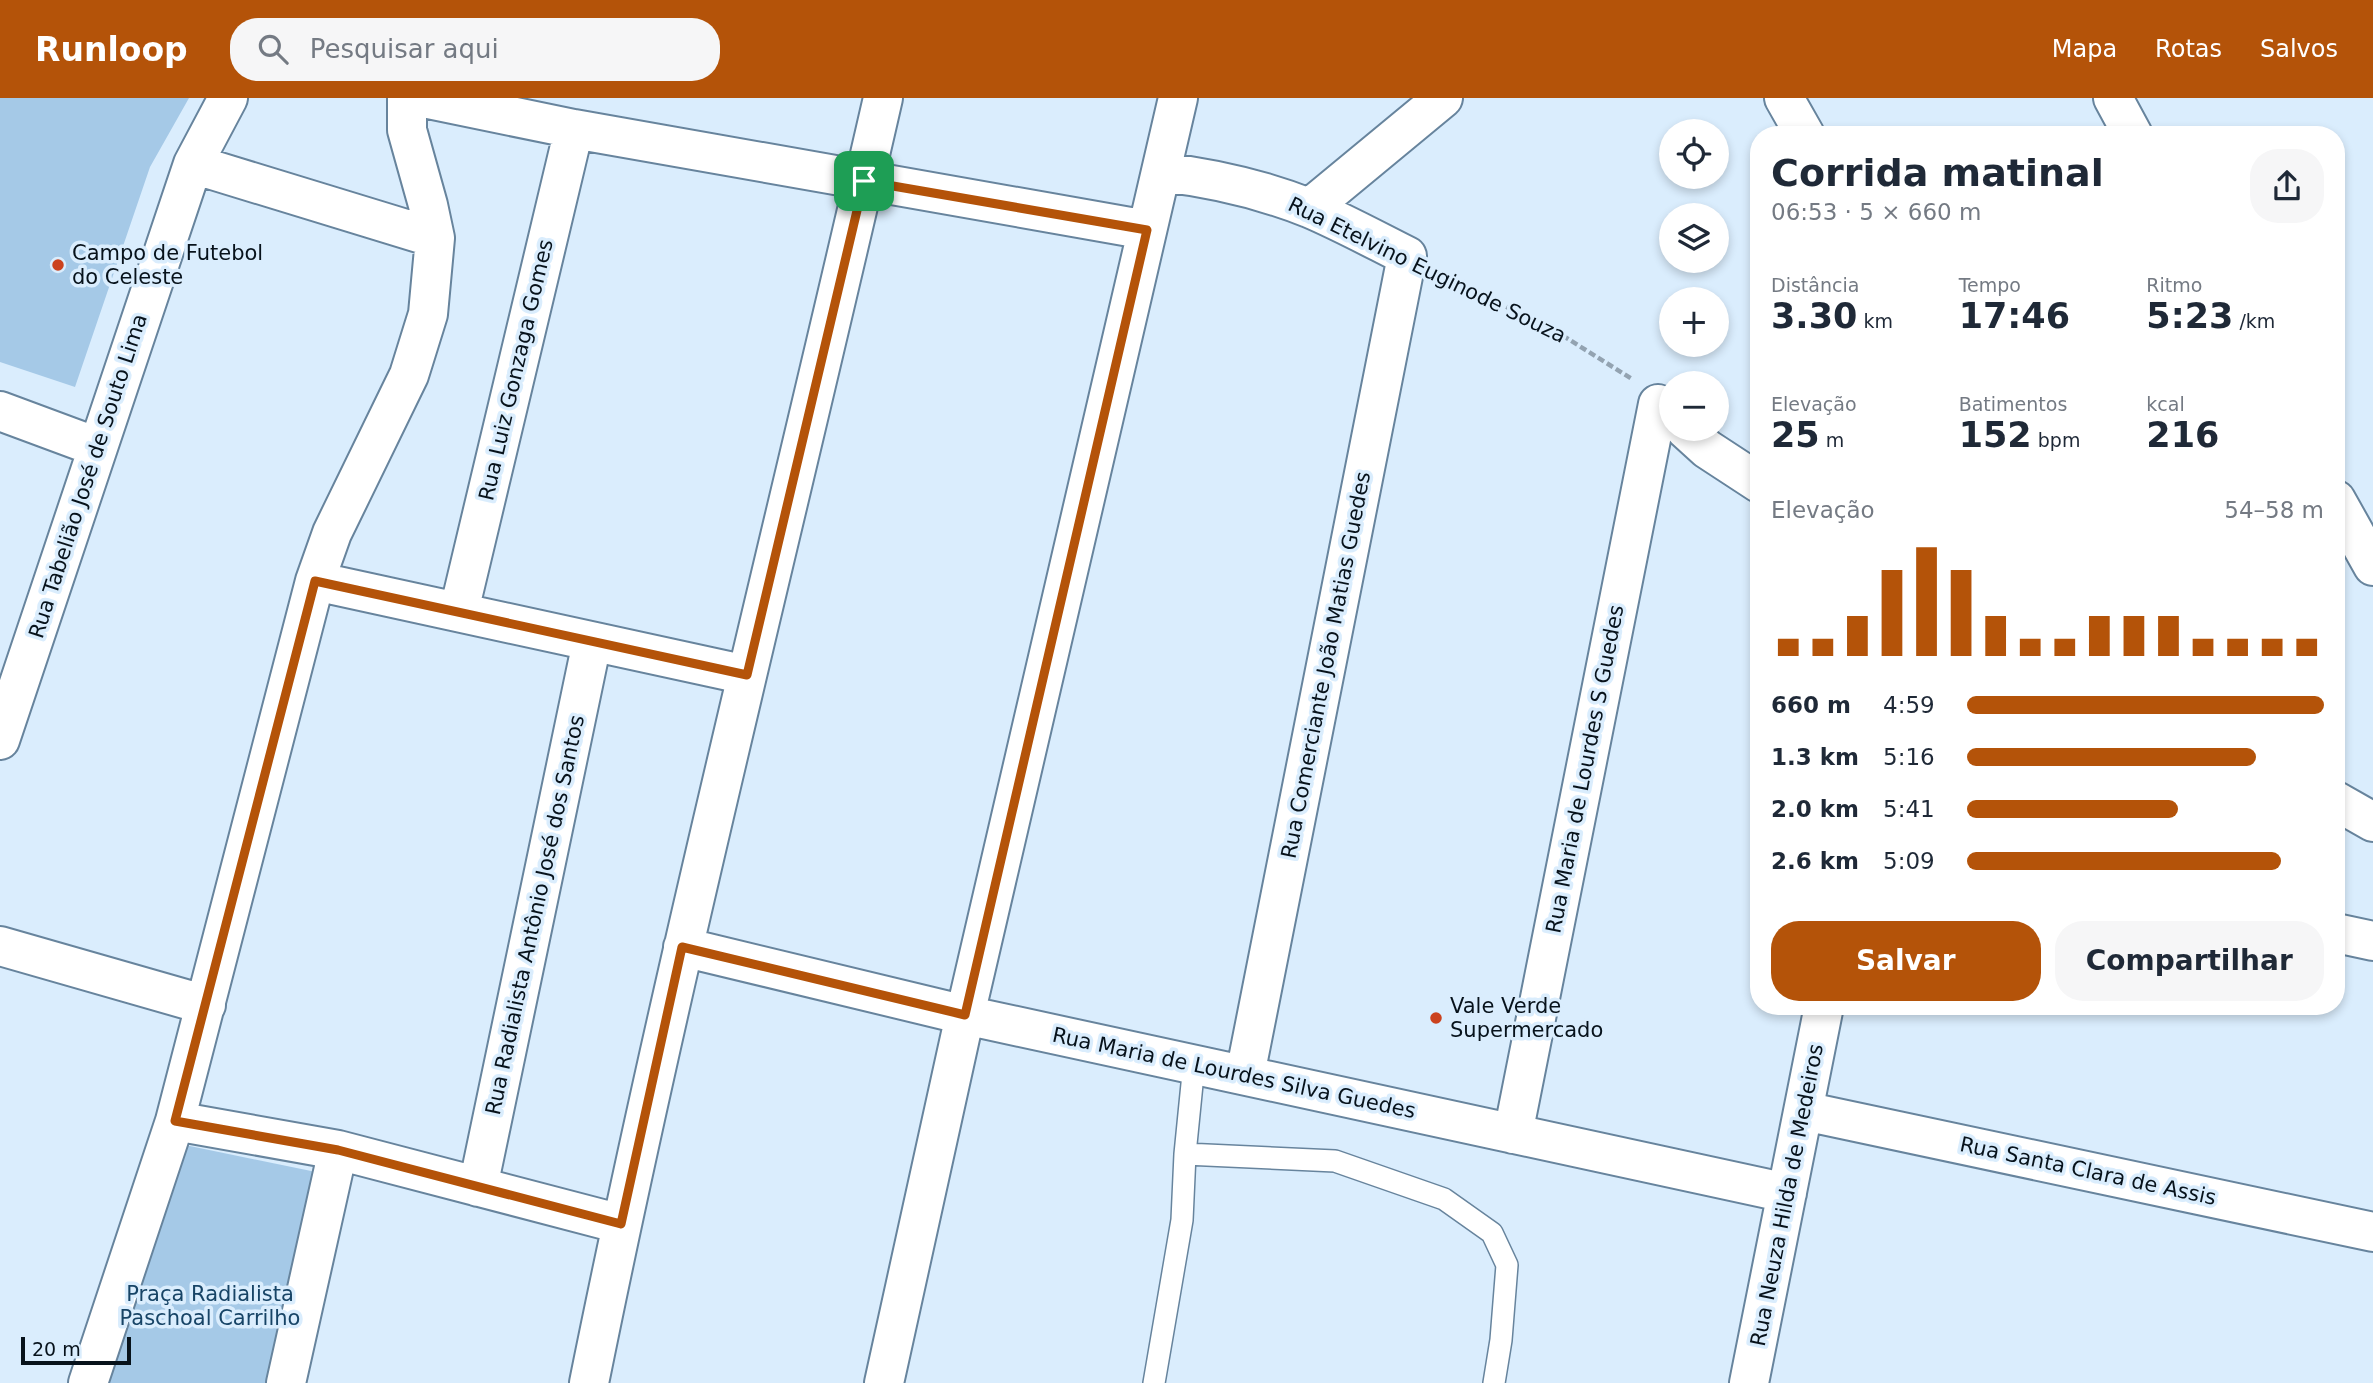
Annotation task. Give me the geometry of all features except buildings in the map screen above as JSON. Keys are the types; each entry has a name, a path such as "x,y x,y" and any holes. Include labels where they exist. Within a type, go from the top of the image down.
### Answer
{"street":[{"name":"Rua Tabelião José de Souto Lima","path":"0,740 192,164 228,98"},
{"path":"88,1383 175,1121 315,581 332,533 409,375 428,314 435,238 407,130 407,98"},
{"path":"423,98 574,129 1147,230"},
{"path":"589,1383 682,947 883,98"},
{"path":"884,1383 965,1015 1178,98"},
{"path":"1310,208 1443,98"},
{"path":"1784,98 1800,126"},
{"path":"2113,98 2128,126"},
{"name":"Rua Luiz Gonzaga Gomes","path":"459,611 574,129"},
{"path":"192,164 435,238"},
{"name":"Rua Etelvino Euginode Souza","path":"1161,172 1212,178 1255,189 1310,208 1407,256"},
{"name":"Rua Comerciante João Matias Guedes","path":"1245,1075 1407,256"},
{"path":"0,411 97,447"},
{"name":"Rua Maria de Lourdes S Guedes","path":"1513,1134 1665,441"},
{"path":"1698,441 1750,477"},
{"path":"2345,516 2373,566"},
{"path":"315,581 747,675"},
{"name":"Rua Radialista Antônio José dos Santos","path":"478,1188 592,642"},
{"path":"2345,807 2373,822"},
{"path":"2345,935 2373,941"},
{"path":"0,946 206,1005"},
{"name":"Rua Maria de Lourdes Silva Guedes","path":"682,947 965,1015 1787,1193"},
{"name":"Rua Neuza Hilda de Medeiros","path":"1749,1383 1823,1015"},
{"name":"Rua Santa Clara de Assis","path":"1804,1111 2373,1232"},
{"path":"175,1121 338,1150 621,1224"},
{"path":"285,1383 338,1150"}],"lane":[{"path":"1154,1383 1182,1220 1194,1064"},
{"path":"1185,1154 1335,1161 1444,1199 1492,1233 1507,1265 1501,1340 1494,1383"}],"path":[{"name":"Rua Etelvino Euginode Souza","path":"1407,256 1565,337 1629,377 1659,405"}],"green space":[{"name":"Campo de Futebol do Celeste","path":"0,98 189,98 150,167 75,387 0,362"},
{"name":"Praça Radialista Paschoal Carrilho","path":"185,1145 316,1172 269,1383 106,1383"}],"place":[{"name":"Campo de Futebol do Celeste","path":"58,265"},
{"name":"Vale Verde Supermercado","path":"1436,1018"}],"route":[{"path":"864,181 1147,230 965,1015 682,947 621,1224 338,1150 175,1121 315,581 747,675 864,181"}]}
